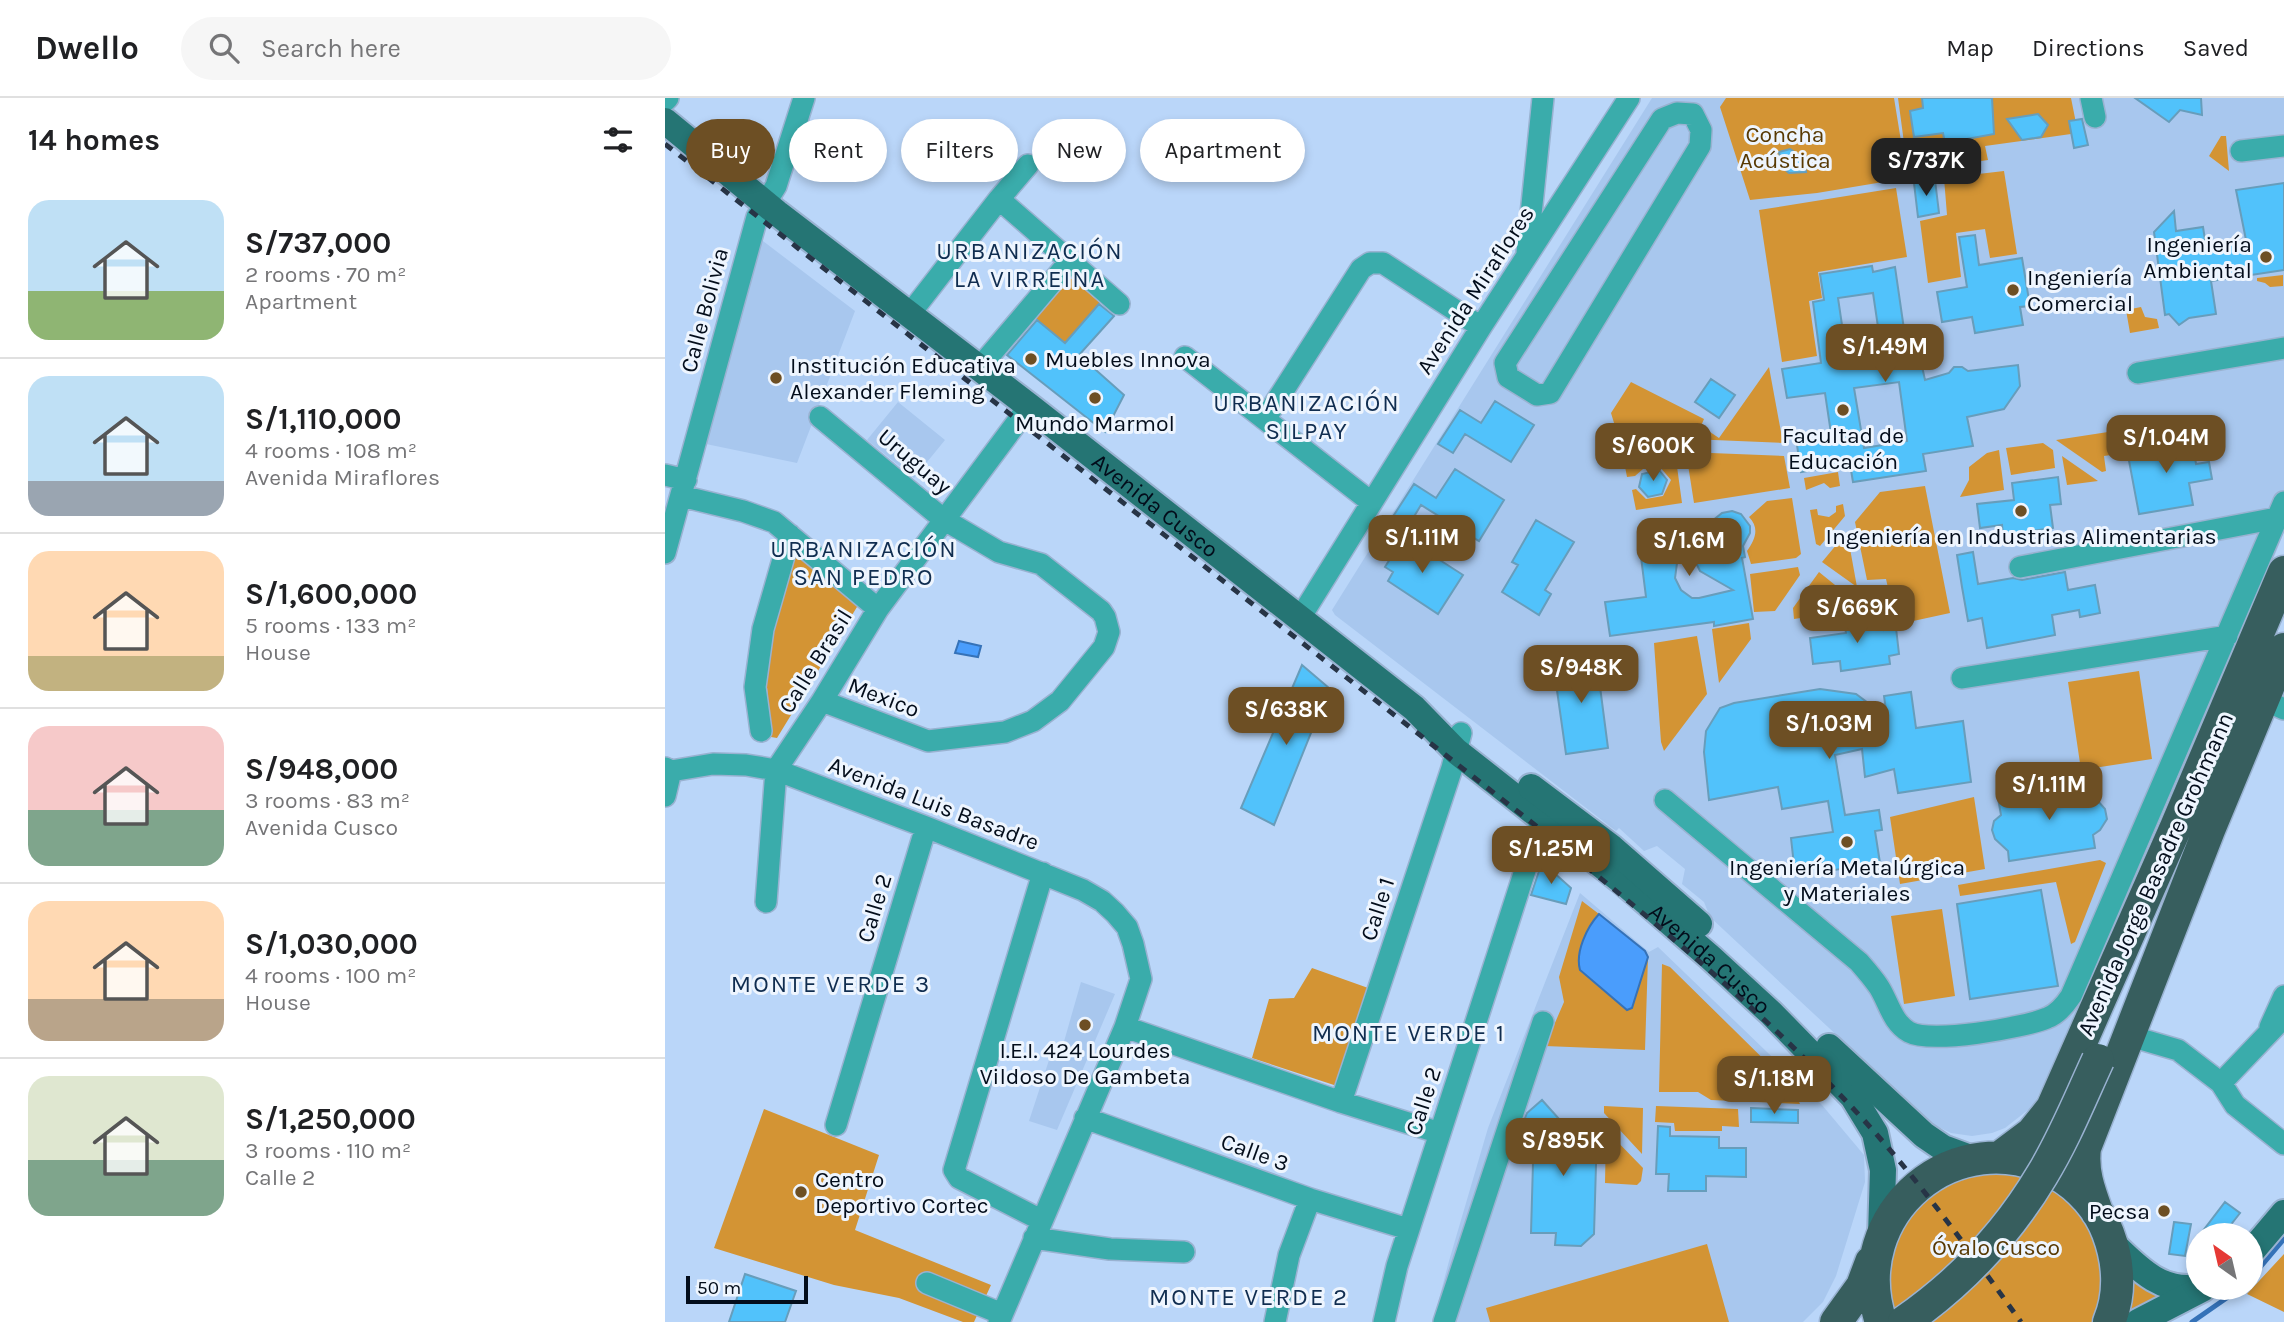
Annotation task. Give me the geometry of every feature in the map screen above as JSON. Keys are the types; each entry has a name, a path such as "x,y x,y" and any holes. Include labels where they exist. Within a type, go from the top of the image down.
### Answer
{"highway":[{"name":"Avenida Jorge Basadre Grohmann","path":"1987,1158 2032,1133 2052,1108 2176,827 2284,572"},
{"name":"Avenida Jorge Basadre Grohmann","path":"2098,1212 2085,1177 2085,1147 2209,830 2274,704 2284,649"},
{"path":"2098,1060 2176,827"},
{"path":"1904,1322 1968,1270 1989,1248 2026,1200 2057,1148 2209,830"},
{"path":"1836,1322 1862,1286 1892,1215 1919,1184 1954,1165 1987,1158 2023,1160 2055,1173 2083,1194 2098,1212 2112,1243 2117,1280 2116,1298 2109,1322"},
{"path":"1879,1243 1874,1268 1874,1290 1881,1322"}],"main road":[{"name":"Avenida Cusco","path":"665,121 765,204 1029,406 1414,708 1612,848 1660,888 1924,1135 1943,1148 1987,1158"},
{"name":"Avenida Cusco","path":"1459,742 1542,818 1623,882 1710,957 1771,1013 1853,1097 1875,1133 1883,1170 1879,1243"},
{"path":"2263,1238 2284,1213"},
{"path":"2112,1243 2137,1267 2164,1285 2177,1289 2186,1288"},
{"path":"2139,1322 2186,1297"}],"street":[{"name":"Calle Bolivia","path":"665,553 677,484 757,217 776,186 804,98"},
{"path":"1526,257 1543,98"},
{"name":"Avenida Miraflores","path":"1300,618 1481,327 1629,98"},
{"path":"1699,106 1700,146 1550,393 1537,395 1508,377 1505,363 1663,118 1699,106"},
{"path":"2241,151 2284,146"},
{"path":"909,315 999,198 1028,166"},
{"path":"999,198 1119,304"},
{"path":"979,368 1070,261"},
{"path":"1265,419 1360,269 1370,263 1383,264 1481,327"},
{"path":"2138,373 2284,348"},
{"path":"1185,356 1371,502"},
{"name":"Calle Brasil","path":"766,902 776,770 878,609 1029,406"},
{"name":"Uruguay","path":"820,416 943,519 999,551 1041,564 1105,617 1108,632 1104,647 1060,701 1033,721 1006,732 928,741"},
{"path":"677,484 774,522 878,609"},
{"path":"2020,567 2281,510"},
{"path":"1665,800 1859,961 1881,990 1897,1022 1910,1033 1930,1037 1952,1036 2014,1027 2048,1018 2063,1008 2071,996 2281,510"},
{"path":"761,731 755,687 762,629 790,535"},
{"path":"1962,678 2227,636"},
{"name":"Mexico","path":"822,701 928,741"},
{"name":"Calle 1","path":"1341,1102 1459,742"},
{"name":"Avenida Luis Basadre","path":"668,769 713,764 746,765 776,770 1043,873 1102,901 1127,928 1139,962 1141,979 1125,1027"},
{"path":"665,796 668,769"},
{"name":"Calle 2","path":"1384,1322 1408,1230 1542,818"},
{"name":"Calle 2","path":"836,1125 926,827"},
{"path":"1043,873 954,1170 959,1178 1038,1229 1109,1249 1184,1252"},
{"path":"2265,1039 2284,996"},
{"path":"2221,1083 2284,1017"},
{"path":"1444,1322 1493,1179 1542,1022"},
{"path":"927,1283 1000,1318 1125,1027 1341,1102 1440,1133"},
{"path":"2130,1035 2178,1050 2221,1083 2235,1105 2284,1144"},
{"name":"Calle 3","path":"1086,1118 1310,1199 1408,1230"},
{"path":"1275,1322 1289,1255 1310,1199"}],"shaded area":[{"path":"1652,98 2284,98 2284,532 2259,595 2043,1086 2033,1106 2005,1128 1992,1133 1972,1136 1951,1133 1932,1124 1710,917 1704,902 1682,884 1685,869 1657,846 1644,851 1619,828 1616,831 1335,615 1332,610"},
{"name":"Institución Educativa Alexander Fleming","path":"755,235 855,311 797,463 706,444"},
{"path":"898,402 945,440 914,478 867,440"},
{"path":"1580,893 1649,952 1658,947 1822,1105 1864,1155 1865,1182 1836,1276 1823,1302 1803,1322 1433,1322 1488,1128"},
{"name":"I.E.I. 424 Lourdes Vildoso De Gambeta","path":"1081,982 1115,994 1057,1130 1029,1121 1050,1057 1059,1059"}],"green space":[{"name":"Concha Acústica","path":"1726,98 1894,98 1907,178 1817,193 1750,200 1720,107"},
{"path":"1898,98 2071,98 2078,133 1985,146 1988,160 1913,171 1907,165","holes":["1964,150 1964,156 1928,160 1928,155"]},
{"path":"2221,136 2226,136 2229,171 2209,156"},
{"path":"2004,171 2017,254 1990,258 1985,229 1956,233 1961,277 1928,283 1920,221 1947,215 1944,178"},
{"path":"1896,188 1907,257 1818,272 1822,298 1809,301 1817,356 1782,362 1759,210"},
{"path":"2283,275 2283,286 2270,287 2257,281 2257,278"},
{"path":"1069,276 1100,303 1065,343 1033,316"},
{"path":"2141,307 2145,317 2157,319 2159,328 2130,333 2126,310"},
{"path":"1769,367 1783,443 1618,436 1611,413 1631,382 1704,419 1701,426 1719,438"},
{"path":"2108,432 2111,455 2104,456 2106,471 2102,472 2056,440"},
{"path":"2043,443 2053,450 2055,468 2011,475 2006,448"},
{"path":"1999,450 2004,490 1960,497 1969,480 1969,467 1987,453"},
{"path":"1622,451 1675,452 1682,503 1636,510 1632,490 1636,489 1646,499 1663,496 1671,480 1660,467 1643,469 1635,476 1627,477"},
{"path":"1686,452 1784,456 1790,488 1694,503"},
{"path":"2062,456 2098,481 2067,485"},
{"path":"1838,472 1840,486 1830,488 1824,483 1806,490 1804,478"},
{"path":"1925,486 1950,613 1904,623 1893,610 1886,579 1867,580 1855,522 1880,492"},
{"path":"1792,498 1801,554 1796,558 1751,564 1747,551 1755,530 1749,517 1767,501"},
{"path":"1843,504 1845,516 1820,546 1816,544 1810,510 1817,509 1818,515 1829,517 1836,512 1836,506"},
{"path":"1847,532 1857,587 1822,562"},
{"path":"794,552 860,602 777,738 771,737 765,663"},
{"path":"1798,567 1800,575 1775,611 1754,612 1750,574"},
{"path":"1819,572 1856,602 1859,609 1794,619 1793,608"},
{"path":"1749,623 1751,639 1719,683 1712,629"},
{"path":"1697,636 1707,694 1664,751 1661,742 1654,643"},
{"path":"2139,671 2152,759 2081,770 2068,682"},
{"path":"1974,797 1985,869 1900,884 1890,817"},
{"path":"2100,860 2106,863 2075,942 2071,944 2056,882 1960,896 1958,885"},
{"path":"1582,901 1599,914 1593,920 1632,1008 1648,957 1645,1050 1545,1046 1564,1002 1559,977"},
{"path":"1942,909 1955,996 1904,1004 1891,916"},
{"path":"1662,964 1670,967 1792,1087 1800,1104 1711,1100 1698,1092 1659,1092"},
{"path":"1312,968 1371,989 1337,1086 1252,1058 1269,999 1294,998"},
{"path":"1604,1106 1643,1108 1642,1154 1604,1113"},
{"path":"1656,1106 1738,1109 1739,1127 1722,1126 1722,1131 1675,1131 1674,1123 1655,1122"},
{"name":"Centro Deportivo Cortec","path":"764,1109 879,1155 855,1230 991,1285 974,1322 963,1322 899,1298 834,1285 714,1248"},
{"path":"1606,1130 1643,1168 1641,1181 1637,1185 1605,1183"},
{"name":"Óvalo Cusco","path":"2011,1173 2053,1188 2069,1200 2084,1217 2096,1239 2104,1289 2096,1322 1897,1322 1890,1292 1889,1261 1905,1223 1923,1202 1944,1186 1966,1177"},
{"path":"1707,1244 1729,1322 1490,1322 1486,1308"},
{"path":"2284,1254 2284,1312 2259,1300 2263,1300 2263,1277"},
{"path":"2128,1272 2160,1298 2135,1317 2124,1313"}],"water":[{"path":"959,641 981,646 978,657 955,653"},
{"path":"1599,914 1645,951 1648,957 1632,1008 1627,1010 1580,970 1579,955 1583,940"}],"building":[{"path":"1922,98 1992,98 1994,134 1945,143 1943,133 1914,137 1910,111 1923,108"},
{"path":"2135,98 2201,98 2202,115 2180,110 2169,122"},
{"path":"2038,114 2048,125 2041,137 2022,140 2007,119"},
{"path":"2082,119 2088,145 2074,148 2069,121"},
{"path":"1790,149 1803,158 1806,172 1789,173 1782,167 1779,152"},
{"path":"1935,180 1939,213 1918,217 1914,183"},
{"path":"2284,183 2284,270 2211,281 2216,314 2189,318 2179,325 2169,314 2165,315 2154,232 2174,211 2176,231 2203,227 2206,246 2246,240 2236,190"},
{"path":"1975,235 1979,265 2022,258 2030,306 2020,307 2023,325 1975,333 1972,317 1942,322 1937,292 1967,287 1959,237"},
{"path":"1872,266 1873,272 1895,267 1907,350 1918,348 1925,380 1949,373 1954,367 1962,367 1968,371 2018,365 2020,386 2004,409 1967,417 1973,446 1923,454 1926,471 1853,482 1850,464 1801,472 1797,445 1832,440 1825,393 1787,398 1782,369 1821,363 1813,302 1824,300 1820,274","holes":["1873,293 1882,354 1847,359 1838,298","1899,382 1907,441 1864,448 1854,388"]},
{"path":"1099,304 1114,316 1079,355 1124,395 1105,432 1007,355 1037,320 1065,343"},
{"path":"1711,379 1735,395 1719,418 1695,402"},
{"path":"1495,401 1534,425 1511,462 1465,434 1453,453 1438,444 1460,410 1481,423"},
{"path":"2192,439 2196,464 2209,462 2212,479 2189,483 2193,505 2139,514 2127,450"},
{"path":"1455,469 1504,500 1479,541 1421,505 1407,528 1392,518 1414,484 1436,498"},
{"path":"1659,470 1667,480 1662,494 1648,497 1639,487 1642,474"},
{"path":"2058,477 2061,504 2050,505 2053,528 2003,535 2002,525 1980,528 1977,504 2014,500 2012,483"},
{"path":"1732,511 1741,514 1750,526 1750,533 1743,546 1745,557 1742,558 1753,619 1714,626 1714,622 1610,636 1605,602 1646,597 1638,533 1712,521 1722,513","holes":["1681,533 1700,571 1733,590 1699,598 1692,598 1681,590 1675,578"]},
{"path":"1536,520 1574,542 1545,590 1551,594 1539,615 1502,592 1518,565 1512,562"},
{"path":"1404,537 1463,575 1438,614 1388,581 1393,572 1385,567"},
{"path":"1973,552 1978,584 2065,572 2068,590 2095,585 2100,613 2080,617 2079,610 2052,615 2055,635 1987,648 1982,618 1968,621 1957,555"},
{"path":"1882,616 1884,630 1896,628 1899,654 1889,656 1890,664 1841,671 1840,661 1813,664 1810,638 1846,633 1844,621"},
{"path":"1596,656 1608,748 1566,754 1553,662"},
{"path":"1302,665 1329,688 1274,825 1241,808"},
{"path":"1820,689 1856,694 1887,717 1884,696 1911,692 1916,728 1963,721 1971,782 1898,793 1894,769 1865,777 1862,749 1835,755 1845,815 1879,810 1882,830 1875,831 1880,863 1828,871 1820,861 1794,865 1791,838 1833,832 1828,801 1782,809 1778,787 1709,800 1704,752 1706,731 1720,708 1734,703"},
{"path":"2085,782 2090,798 2098,801 2105,809 2107,819 2093,835 2095,848 2009,861 2008,851 1995,839 1992,830 1994,821 2001,815 1998,798"},
{"path":"1542,862 1571,888 1566,904 1531,895"},
{"path":"2041,890 2058,986 1970,999 1957,904"},
{"path":"1542,1100 1559,1119 1574,1120 1573,1129 1597,1130 1594,1234 1581,1246 1555,1245 1556,1233 1531,1233 1534,1128 1525,1118"},
{"path":"1751,1108 1798,1110 1798,1123 1751,1122"},
{"path":"1658,1126 1670,1127 1670,1136 1719,1137 1719,1148 1746,1148 1746,1177 1706,1176 1706,1191 1668,1191 1669,1174 1656,1174"},
{"path":"2225,1202 2240,1213 2232,1223 2209,1223"},
{"path":"2174,1222 2186,1223 2185,1256 2169,1254"},
{"path":"745,1274 796,1291 785,1322 729,1322"}],"waterway":[{"path":"2263,1264 2284,1239"},
{"path":"2192,1322 2224,1300"}],"railway":[{"path":"665,144 1540,829 1697,960 1773,1028 1870,1127 1937,1208 2021,1322"}],"place":[{"name":"Ingeniería Ambiental","path":"2266,257"},
{"name":"Ingeniería Comercial","path":"2013,290"},
{"name":"Muebles Innova","path":"1031,359"},
{"name":"Institución Educativa Alexander Fleming","path":"776,378"},
{"name":"Mundo Marmol","path":"1095,398"},
{"name":"Facultad de Educación","path":"1843,410"},
{"name":"Ingeniería en Industrias Alimentarias","path":"2021,511"},
{"name":"Ingeniería Metalúrgica y Materiales","path":"1847,842"},
{"name":"I.E.I. 424 Lourdes Vildoso De Gambeta","path":"1085,1025"},
{"name":"Centro Deportivo Cortec","path":"801,1192"},
{"name":"Pecsa","path":"2164,1211"}],"district":[{"name":"URBANIZACIÓN LA VIRREINA","path":"1030,265"},
{"name":"URBANIZACIÓN SILPAY","path":"1307,417"},
{"name":"URBANIZACIÓN SAN PEDRO","path":"864,563"},
{"name":"MONTE VERDE 3","path":"831,984"},
{"name":"MONTE VERDE 1","path":"1409,1033"},
{"name":"MONTE VERDE 2","path":"1249,1297"}]}
